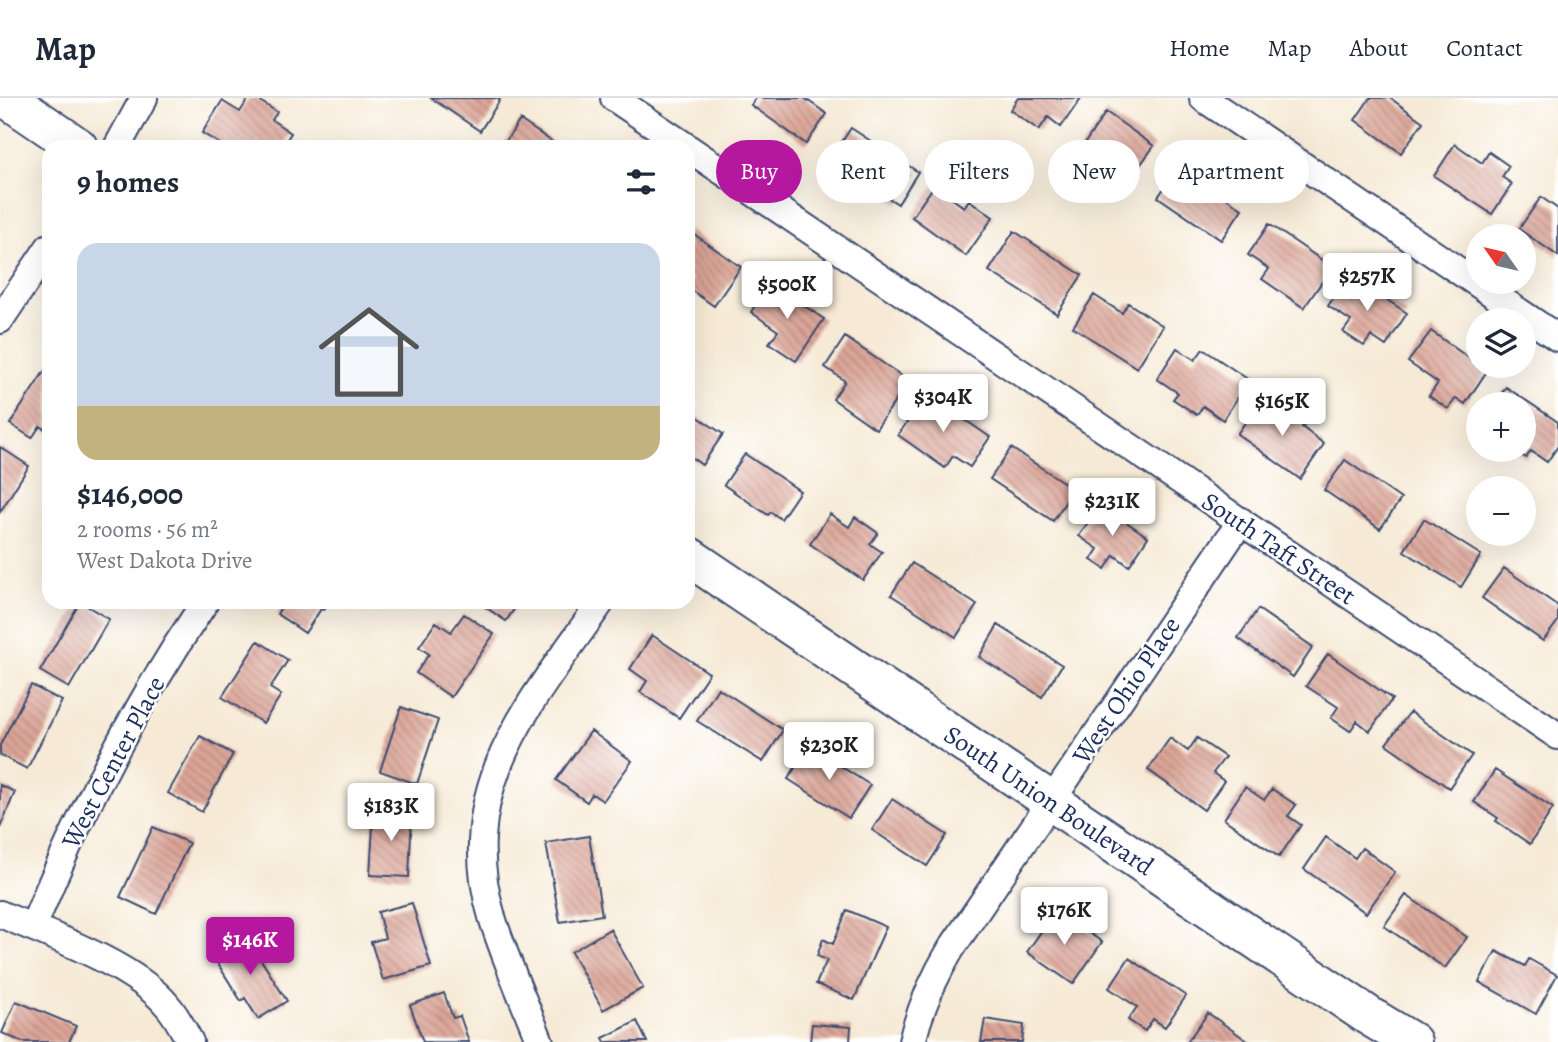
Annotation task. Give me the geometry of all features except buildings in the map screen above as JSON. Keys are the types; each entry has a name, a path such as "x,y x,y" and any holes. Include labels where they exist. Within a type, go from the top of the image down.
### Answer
{"main road":[{"path":"6,98 68,140"},
{"name":"South Union Boulevard","path":"695,561 1369,1016 1412,1042"}],"street":[{"path":"121,140 144,98"},
{"name":"South Taft Street","path":"614,98 677,140"},
{"path":"1203,98 1558,338"},
{"name":"South Taft Street","path":"695,152 1558,736"},
{"path":"0,320 42,257"},
{"name":"West Ohio Place","path":"912,1042 919,1013 932,981 951,949 1241,522"},
{"name":"West Center Place","path":"33,928 78,822 120,740 200,609"},
{"path":"540,1042 492,917 481,854 482,824 488,794 499,762 515,728 596,609"},
{"path":"0,914 124,970 166,1003 190,1042"}]}
